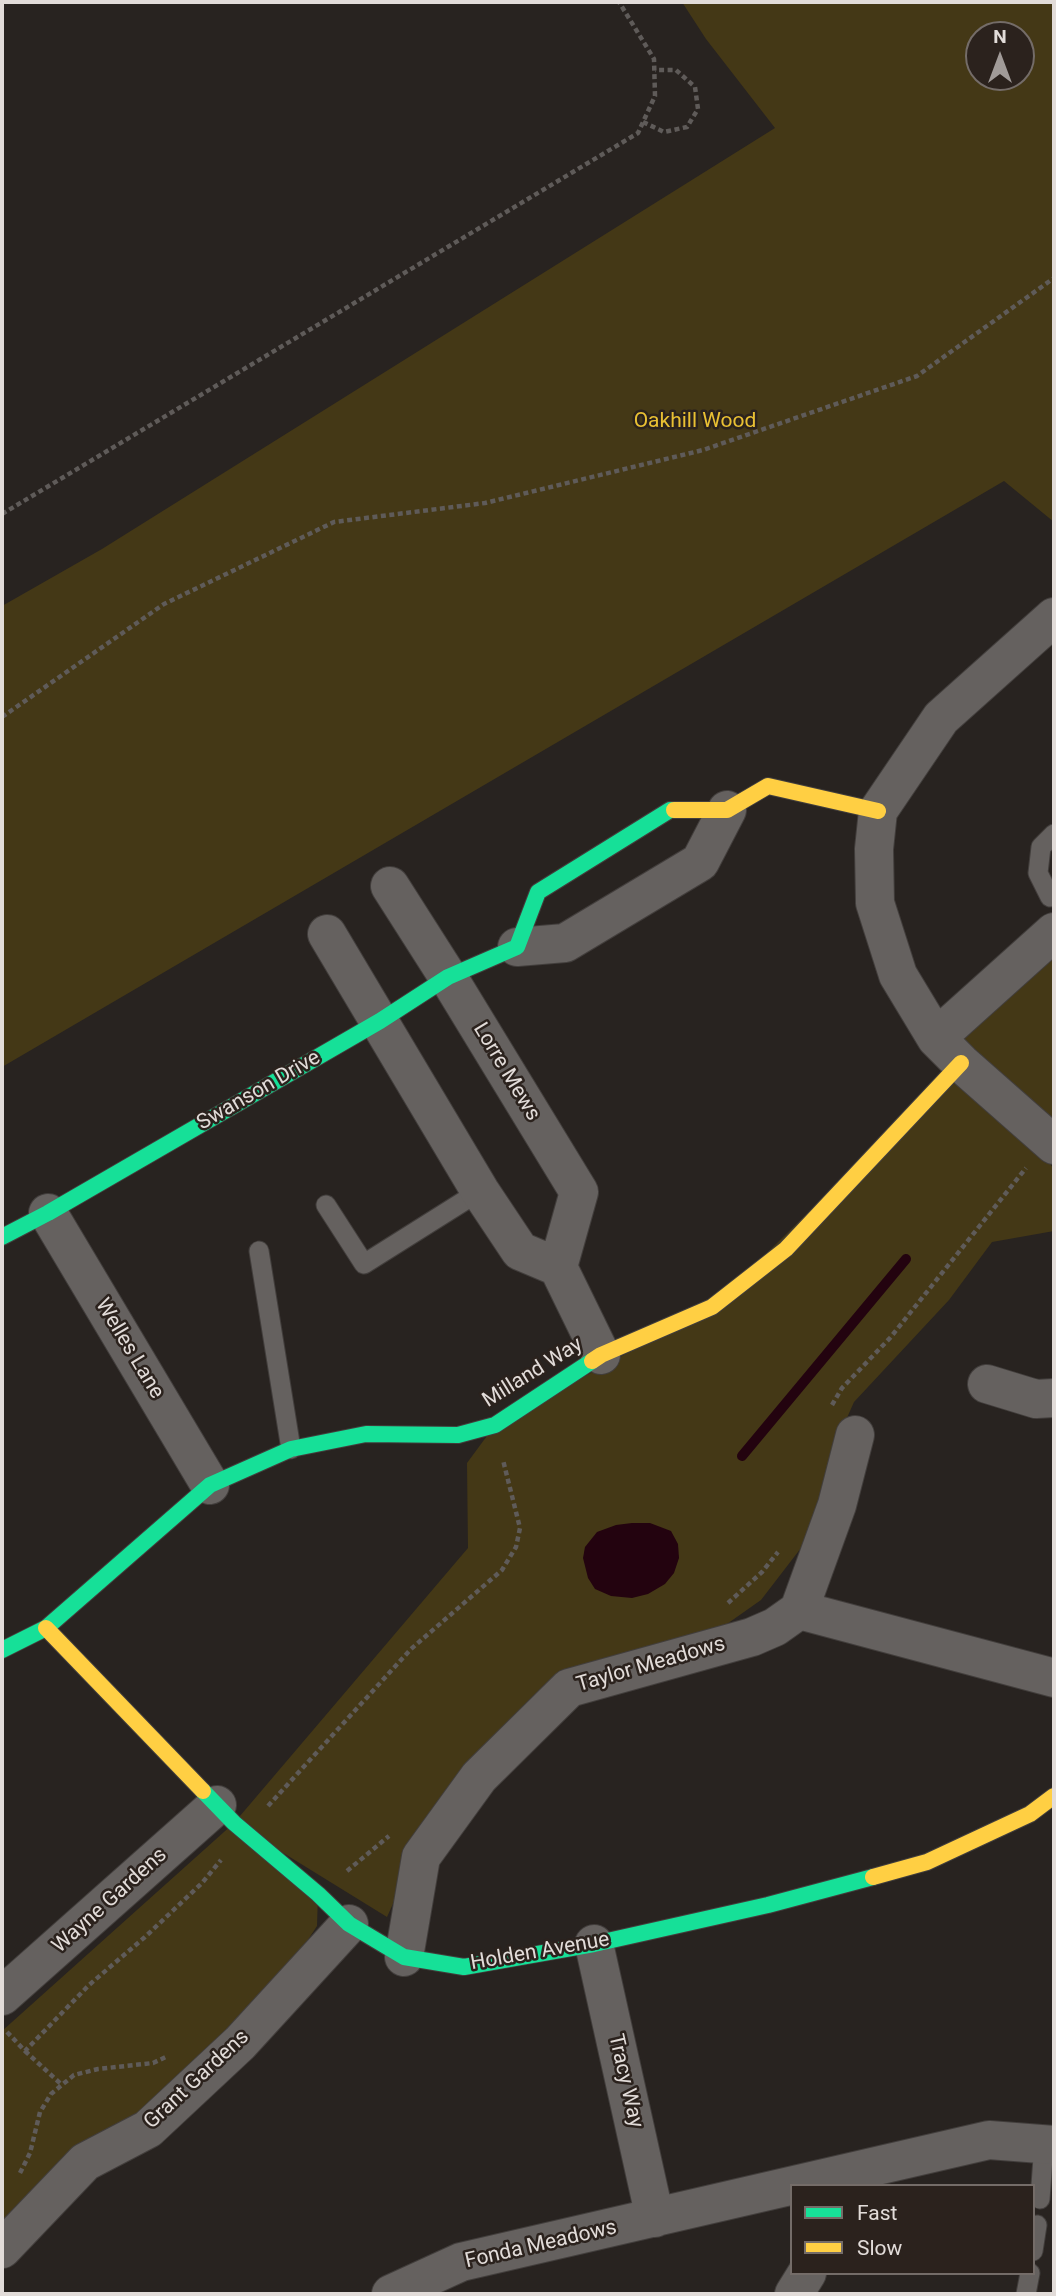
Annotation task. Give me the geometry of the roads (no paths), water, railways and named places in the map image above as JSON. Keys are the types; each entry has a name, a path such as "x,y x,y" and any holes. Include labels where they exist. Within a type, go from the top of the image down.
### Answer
{"street":[{"path":"1054,617 941,718 878,811 874,849 875,903 898,975 948,1050 1054,1146"},
{"path":"517,947 538,892 670,810 727,810 768,786 878,811"},
{"name":"Swanson Drive","path":"2,1237 380,1021 448,977 517,947 565,943 700,862 727,810"},
{"name":"Lorre Mews","path":"390,886 579,1192 558,1267"},
{"path":"948,1050 1052,914"},
{"path":"327,934 481,1191 520,1251 558,1267 601,1354"},
{"name":"Milland Way","path":"2,1650 46,1628 210,1485 291,1449 366,1434 458,1435 495,1424 601,1354 712,1307 786,1249 948,1050"},
{"name":"Welles Lane","path":"48,1213 210,1485"},
{"path":"987,1384 1036,1399 1054,1398"},
{"path":"855,1435 837,1505 799,1610 1054,1678"},
{"name":"Taylor Meadows","path":"404,1957 421,1857 479,1777 569,1688 752,1637 775,1627 799,1610"},
{"name":"Holden Avenue","path":"46,1628 244,1832 318,1894 349,1924 404,1957 464,1967 594,1944 768,1905 927,1862 1030,1814 1054,1796"},
{"name":"Wayne Gardens","path":"2,1996 217,1805"},
{"name":"Grant Gardens","path":"2,2249 85,2162 148,2129 185,2095 240,2043 349,1924"},
{"name":"Tracy Way","path":"594,1944 655,2218"},
{"name":"Fonda Meadows","path":"839,2184 989,2140 1049,2145"},
{"name":"Fonda Meadows","path":"391,2294 461,2262 655,2218 788,2199"},
{"path":"794,2294 806,2275"}],"lane":[{"path":"1052,914 1038,873 1041,847 1054,834"},
{"path":"326,1205 364,1264 481,1191"},
{"path":"259,1251 291,1449"},
{"path":"1040,2199 1049,2145"},
{"path":"1035,2238 1037,2225"},
{"path":"1026,2294 1030,2275"}],"waterway":[{"path":"742,1456 906,1259"}],"park label":[{"name":"Oakhill Wood","path":"695,422"}]}
